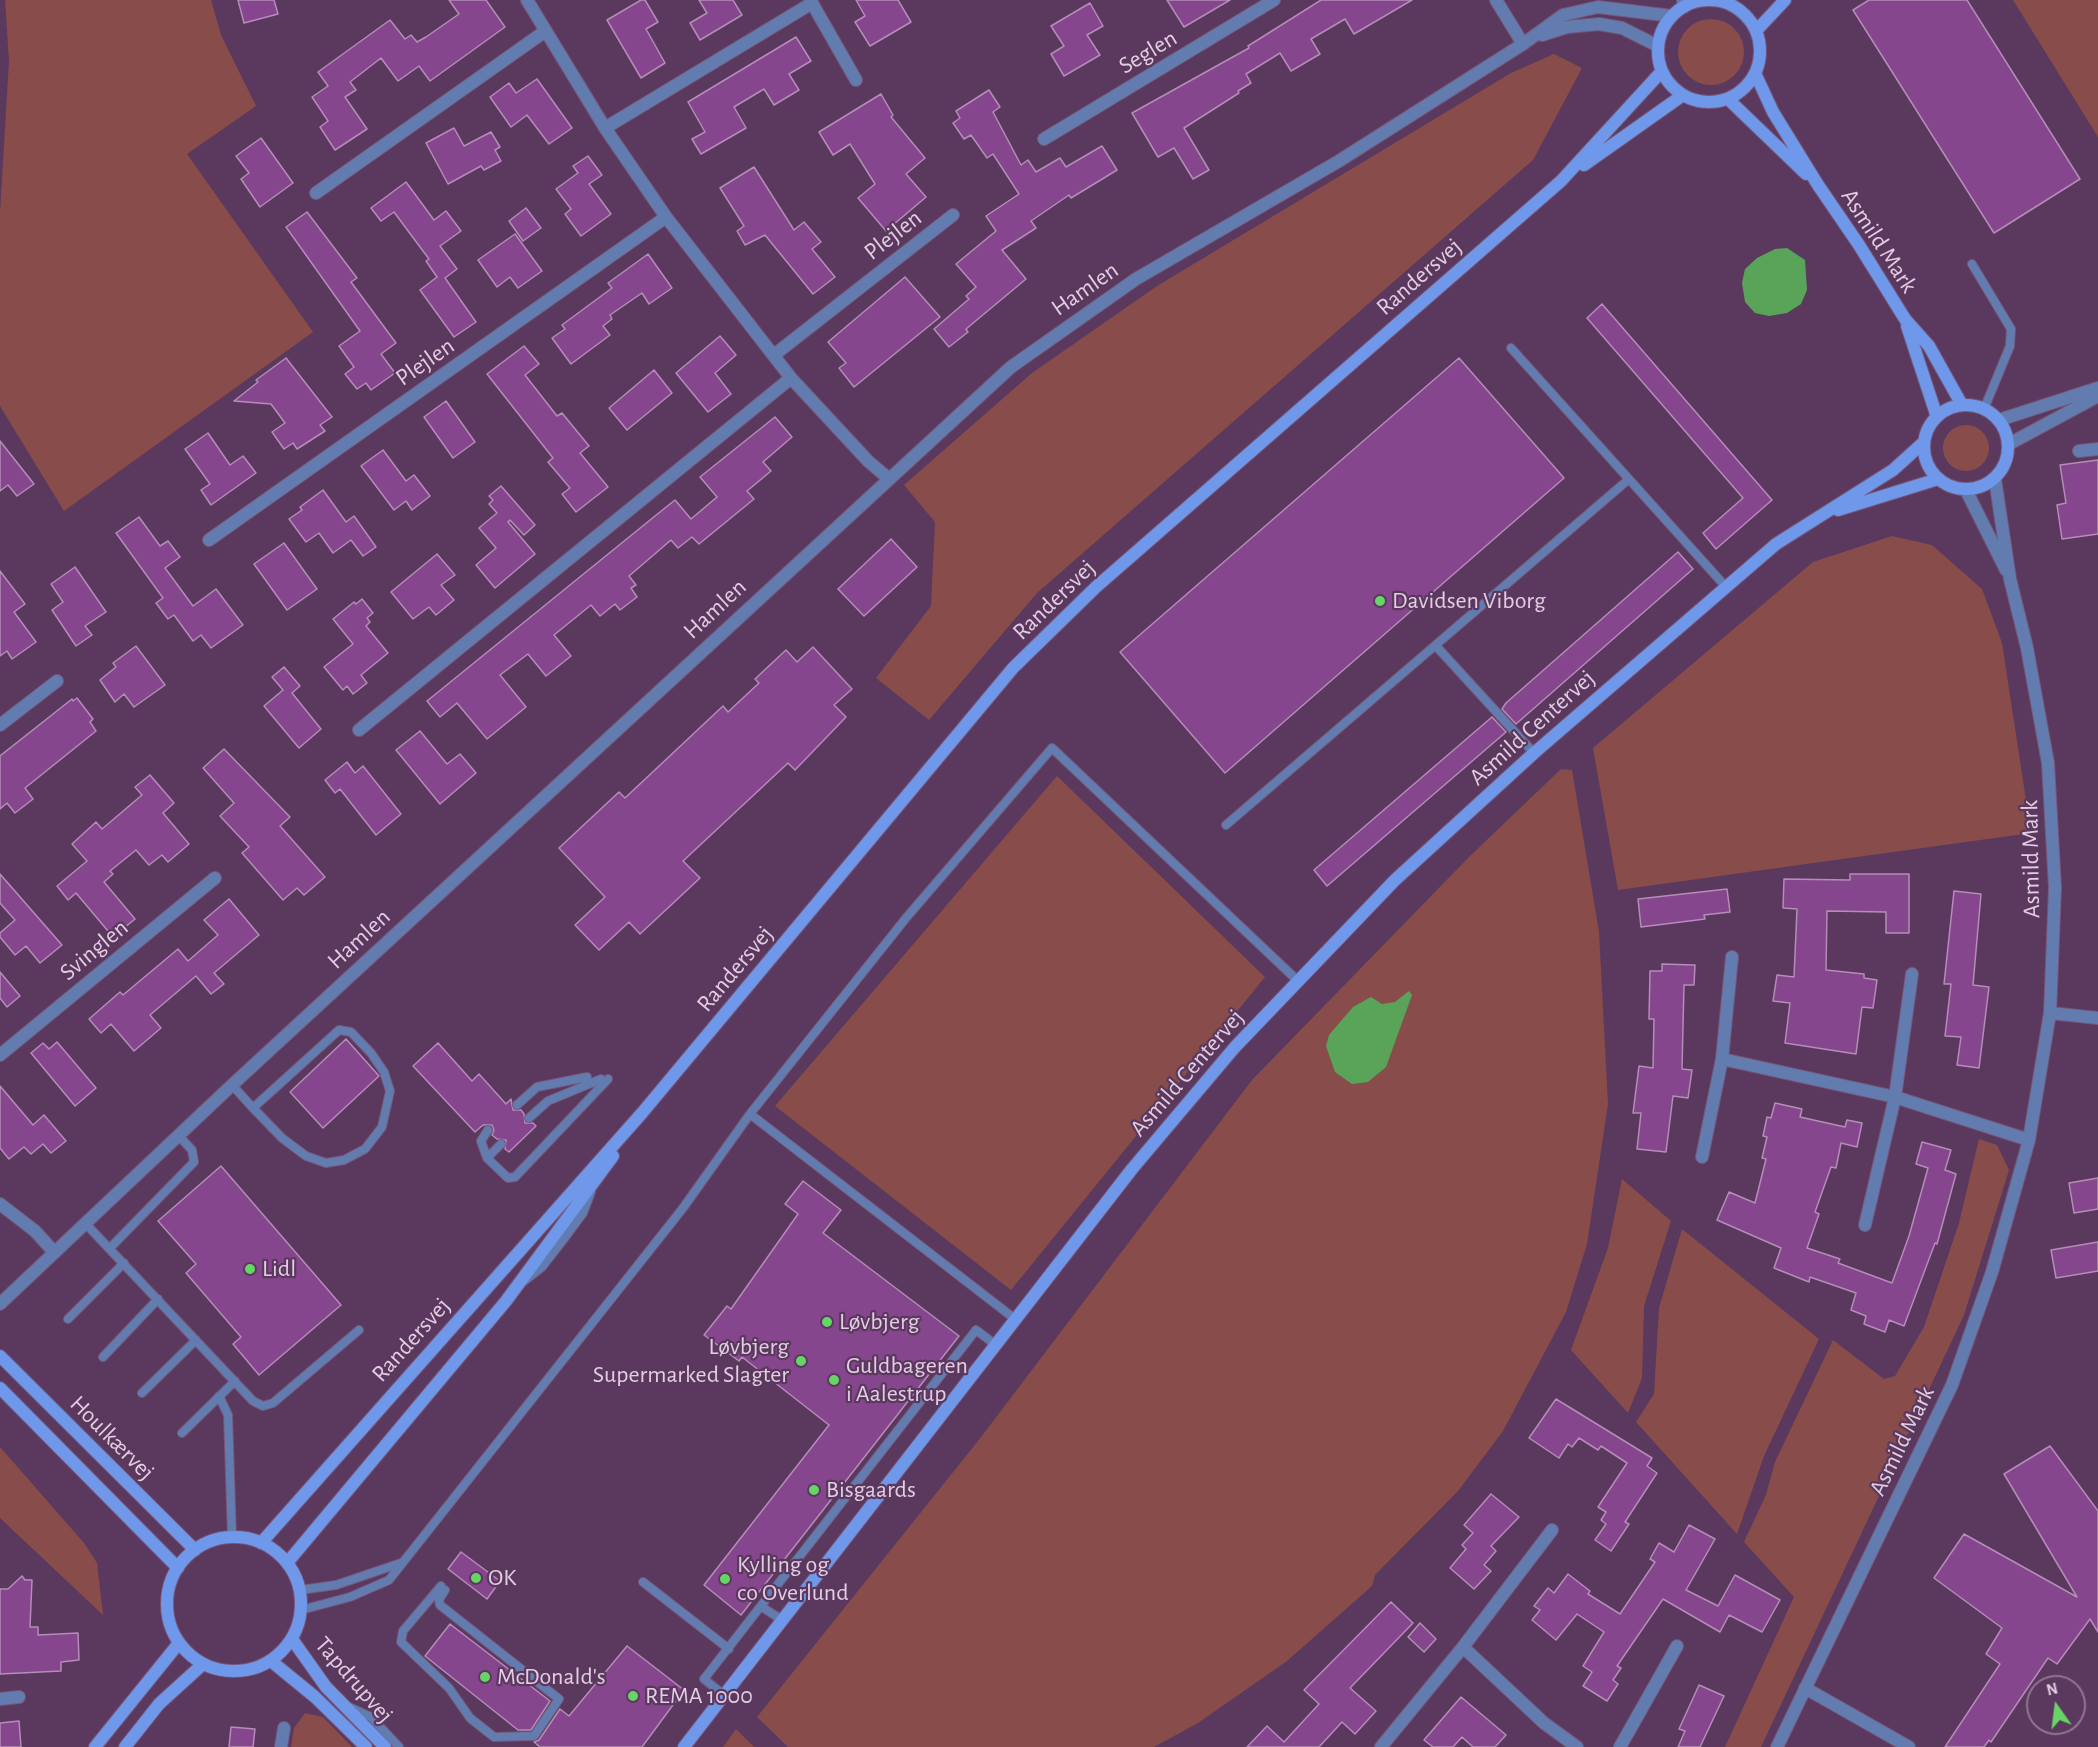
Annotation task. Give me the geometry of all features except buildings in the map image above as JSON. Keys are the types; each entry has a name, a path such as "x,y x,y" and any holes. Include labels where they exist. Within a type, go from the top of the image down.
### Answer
{"street":[{"path":"527,0 544,32 604,128 666,217 791,378 868,461 888,477"},
{"name":"Seglen","path":"1044,139 1274,0"},
{"path":"1496,0 1528,41"},
{"path":"1710,0 1735,7 1750,21 1756,31 1760,52 1755,73 1748,84 1728,99 1713,102 1698,101 1683,95 1671,85 1662,71 1658,46 1663,30 1683,3 1710,0"},
{"path":"1735,7 1747,0"},
{"path":"1756,31 1785,0"},
{"path":"604,128 812,3 856,80"},
{"name":"Hamlen","path":"0,1304 178,1135 888,477 1011,367 1136,279 1339,161 1528,41 1563,15 1598,7 1672,16"},
{"name":"Hamlen","path":"1528,41 1568,27 1599,24 1622,28 1658,46"},
{"path":"316,193 544,32"},
{"name":"Randersvej","path":"1561,181 1662,71"},
{"name":"Asmild Mark","path":"1755,73 1773,112 1818,185 1905,319 1929,346 1962,405"},
{"name":"Randersvej","path":"261,1543 642,1113 1013,668 1096,587 1561,181 1683,95"},
{"name":"Asmild Mark","path":"1728,99 1818,185"},
{"name":"Plejlen","path":"774,355 953,215"},
{"name":"Plejlen","path":"209,540 666,217"},
{"name":"Asmild Mark","path":"1905,319 1937,417"},
{"path":"359,730 791,378"},
{"path":"1999,420 2098,388"},
{"path":"2009,444 2098,396"},
{"path":"1962,405 1984,409 1999,420 2009,444 2003,469 1987,485 1966,490 1956,489 1938,479 1925,456 1924,442 1929,428 1937,417 1948,409 1962,405"},
{"name":"Asmild Centervej","path":"684,1747 1132,1169 1235,1047 1395,880 1534,753 1776,544 1893,470 1924,442"},
{"path":"2079,451 2098,448"},
{"name":"Asmild Mark","path":"1777,1747 1952,1385 1992,1272 2029,1140 2050,1013 2055,888 2048,763 2010,579 1995,478"},
{"name":"Asmild Centervej","path":"1817,517 1938,479"},
{"name":"Asmild Mark","path":"1966,490 2010,579"},
{"path":"0,725 57,681"},
{"name":"Svinglen","path":"0,1055 215,878"},
{"path":"1702,1157 1722,1059 1732,957"},
{"path":"1865,1225 1895,1097 1912,974"},
{"path":"2050,1013 2098,1018"},
{"path":"1722,1059 1895,1097 2029,1140"},
{"name":"Randersvej","path":"287,1563 517,1287 595,1182 642,1113"},
{"path":"0,1204 35,1231 54,1252"},
{"name":"Houlkærvej","path":"0,1356 195,1550"},
{"name":"Houlkærvej","path":"0,1388 178,1569"},
{"path":"1381,1747 1552,1530"},
{"path":"232,1538 261,1543 275,1551 287,1563 300,1590 301,1610 292,1639 271,1661 254,1668 237,1672 219,1670 203,1664 179,1643 170,1626 167,1606 170,1587 178,1569 195,1550 207,1543 232,1538"},
{"name":"Tapdrupvej","path":"292,1639 327,1687 385,1747"},
{"path":"95,1747 179,1643"},
{"path":"1620,1747 1677,1646"},
{"path":"1462,1647 1535,1716 1576,1747"},
{"name":"Tapdrupvej","path":"271,1661 315,1697 366,1747"},
{"path":"125,1747 159,1704 203,1664"},
{"path":"1805,1688 1909,1747"},
{"path":"0,1699 19,1697"},
{"path":"281,1747 284,1728"}],"lane":[{"path":"1972,264 2011,329 2010,346 1984,409"},
{"path":"1511,348 1726,587"},
{"path":"1226,825 1629,479"},
{"path":"1436,646 1534,753"},
{"path":"301,1610 350,1597 388,1580 683,1208 750,1114 906,918 1052,748 1298,981"},
{"path":"232,1085 253,1108 282,1138 306,1156 326,1163 345,1160 364,1149 382,1127 390,1091 384,1072 371,1053 351,1032 339,1030 253,1108"},
{"path":"517,1105 537,1087 587,1077"},
{"path":"488,1130 481,1141 487,1158 508,1178 515,1177 604,1079 548,1101 529,1118"},
{"path":"750,1114 1015,1319"},
{"path":"110,1248 194,1162 192,1150 178,1135"},
{"path":"487,1158 501,1144"},
{"path":"85,1223 254,1401 263,1406 273,1403 359,1330"},
{"path":"68,1319 124,1263"},
{"path":"103,1357 158,1299"},
{"path":"724,1695 704,1679 976,1330 996,1345"},
{"path":"142,1393 196,1340"},
{"path":"182,1433 235,1381"},
{"path":"219,1396 228,1415 232,1538"},
{"path":"300,1590 336,1585 402,1563"},
{"path":"643,1582 729,1649"},
{"path":"443,1588 439,1600 440,1605 559,1699 534,1736 494,1737 470,1718 449,1688 401,1642 403,1631 443,1588"},
{"path":"762,1606 782,1620"},
{"path":"344,1705 370,1717 399,1747"}],"shaded area":[{"path":"5,0 211,0 221,35 256,106 187,154 313,332 64,511 0,406 0,212 9,61"},
{"path":"2013,0 2098,0 2098,137"},
{"path":"1711,19 1723,22 1734,29 1741,40 1744,52 1741,64 1734,75 1723,82 1711,85 1699,82 1688,75 1681,64 1678,52 1681,40 1688,29 1699,22"},
{"path":"1554,54 1582,68 1533,160 1037,593 929,720 876,678 931,606 935,522 904,485 1032,373 1157,286 1511,73"},
{"path":"1787,248 1805,260 1807,290 1801,304 1787,313 1769,316 1755,313 1745,302 1742,283 1745,269 1757,258 1775,249"},
{"path":"1966,425 1982,432 1989,448 1982,464 1966,471 1950,464 1943,448 1950,432"},
{"path":"1892,536 1932,545 1982,589 2002,643 2031,833 1618,890 1593,748 1813,562"},
{"path":"1561,769 1572,770 1599,932 1608,1104 1587,1244 1566,1312 1503,1431 1458,1491 1375,1575 1372,1586 1287,1661 1198,1723 1154,1747 788,1747 757,1717 978,1441 1252,1080 1469,857"},
{"path":"1057,776 1265,977 1011,1290 775,1106"},
{"path":"1409,991 1412,995 1386,1067 1368,1082 1352,1084 1335,1072 1326,1046 1329,1035 1353,1007 1371,997 1382,1004 1395,1002"},
{"path":"1979,1139 1997,1145 2009,1170 1964,1315 1761,1747 1725,1747 1794,1597 1744,1542 1766,1495 1775,1462 1833,1340 1884,1379 1895,1376 1924,1327 1959,1223"},
{"path":"1622,1179 1671,1221 1644,1306 1642,1378 1628,1413 1571,1350 1608,1248"},
{"path":"1682,1229 1819,1339 1764,1456 1737,1534 1636,1422 1654,1394 1659,1308"},
{"path":"0,1447 84,1543 97,1563 103,1615 0,1518"},
{"path":"305,1713 323,1717 352,1747 291,1747 294,1728"},
{"path":"736,1729 754,1747 723,1747"}],"place":[{"name":"Davidsen Viborg","path":"1380,601"},
{"name":"Lidl","path":"250,1269"},
{"name":"Løvbjerg","path":"827,1322"},
{"name":"Løvbjerg Supermarked Slagter","path":"801,1361"},
{"name":"Guldbageren i Aalestrup","path":"834,1380"},
{"name":"Bisgaards","path":"814,1490"},
{"name":"OK","path":"476,1578"},
{"name":"Kylling og co Overlund","path":"725,1579"},
{"name":"McDonald's","path":"485,1677"},
{"name":"REMA 1000","path":"633,1696"}]}
